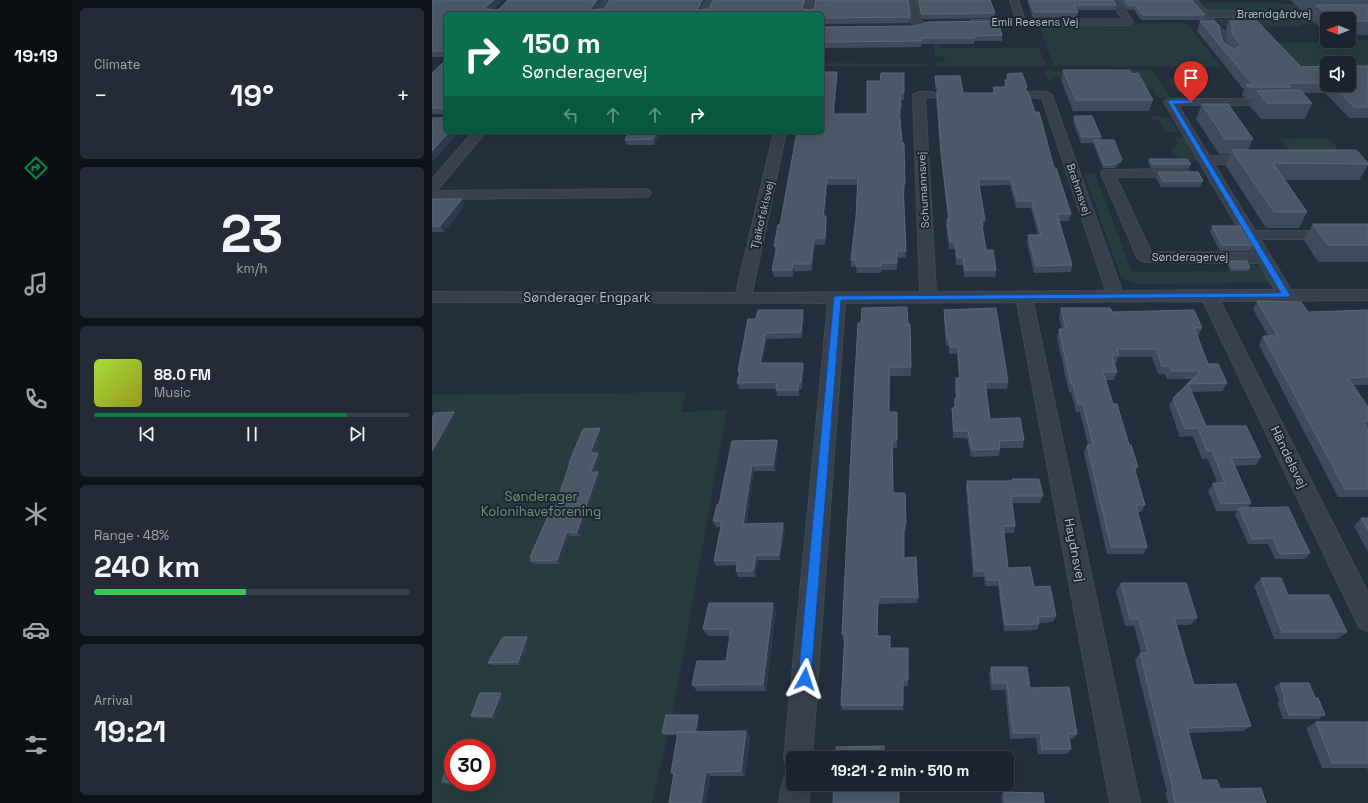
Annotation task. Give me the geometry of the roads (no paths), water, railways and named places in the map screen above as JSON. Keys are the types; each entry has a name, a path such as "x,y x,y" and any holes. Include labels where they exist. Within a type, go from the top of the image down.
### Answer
{"street":[{"path":"601,12 610,0"},
{"path":"705,12 711,0"},
{"path":"809,12 812,0"},
{"path":"913,0 915,21 924,25"},
{"path":"1014,0 1021,22"},
{"name":"Emil Reesens Vej","path":"960,23 1128,22 1114,0"},
{"path":"1192,0 1222,35 1222,45 1231,55"},
{"name":"Brændgårdvej","path":"1204,14 1368,14"},
{"path":"907,27 937,23"},
{"name":"Schumannsvej","path":"928,297 919,95 932,95"},
{"name":"Brahmsvej","path":"1032,95 1046,95 1116,296"},
{"path":"1286,295 1170,102 1292,102"},
{"path":"432,187 478,134"},
{"name":"Tjaikofskisvej","path":"743,298 780,134"},
{"path":"1205,160 1267,160"},
{"name":"Sønderagervej","path":"1213,173 1108,173 1145,257 1264,258"},
{"path":"432,195 644,193"},
{"path":"1250,235 1368,235"},
{"path":"743,298 1368,295"},
{"name":"Haydnsvej","path":"1024,296 1125,803"},
{"name":"Händelsvej","path":"1210,296 1368,619"},
{"name":"Sønderager Engpark","path":"432,297 743,298"},
{"path":"799,751 837,297"},
{"path":"794,803 795,791"}],"park label":[{"name":"Sønderager Kolonihaveforening","path":"541,504"}]}
